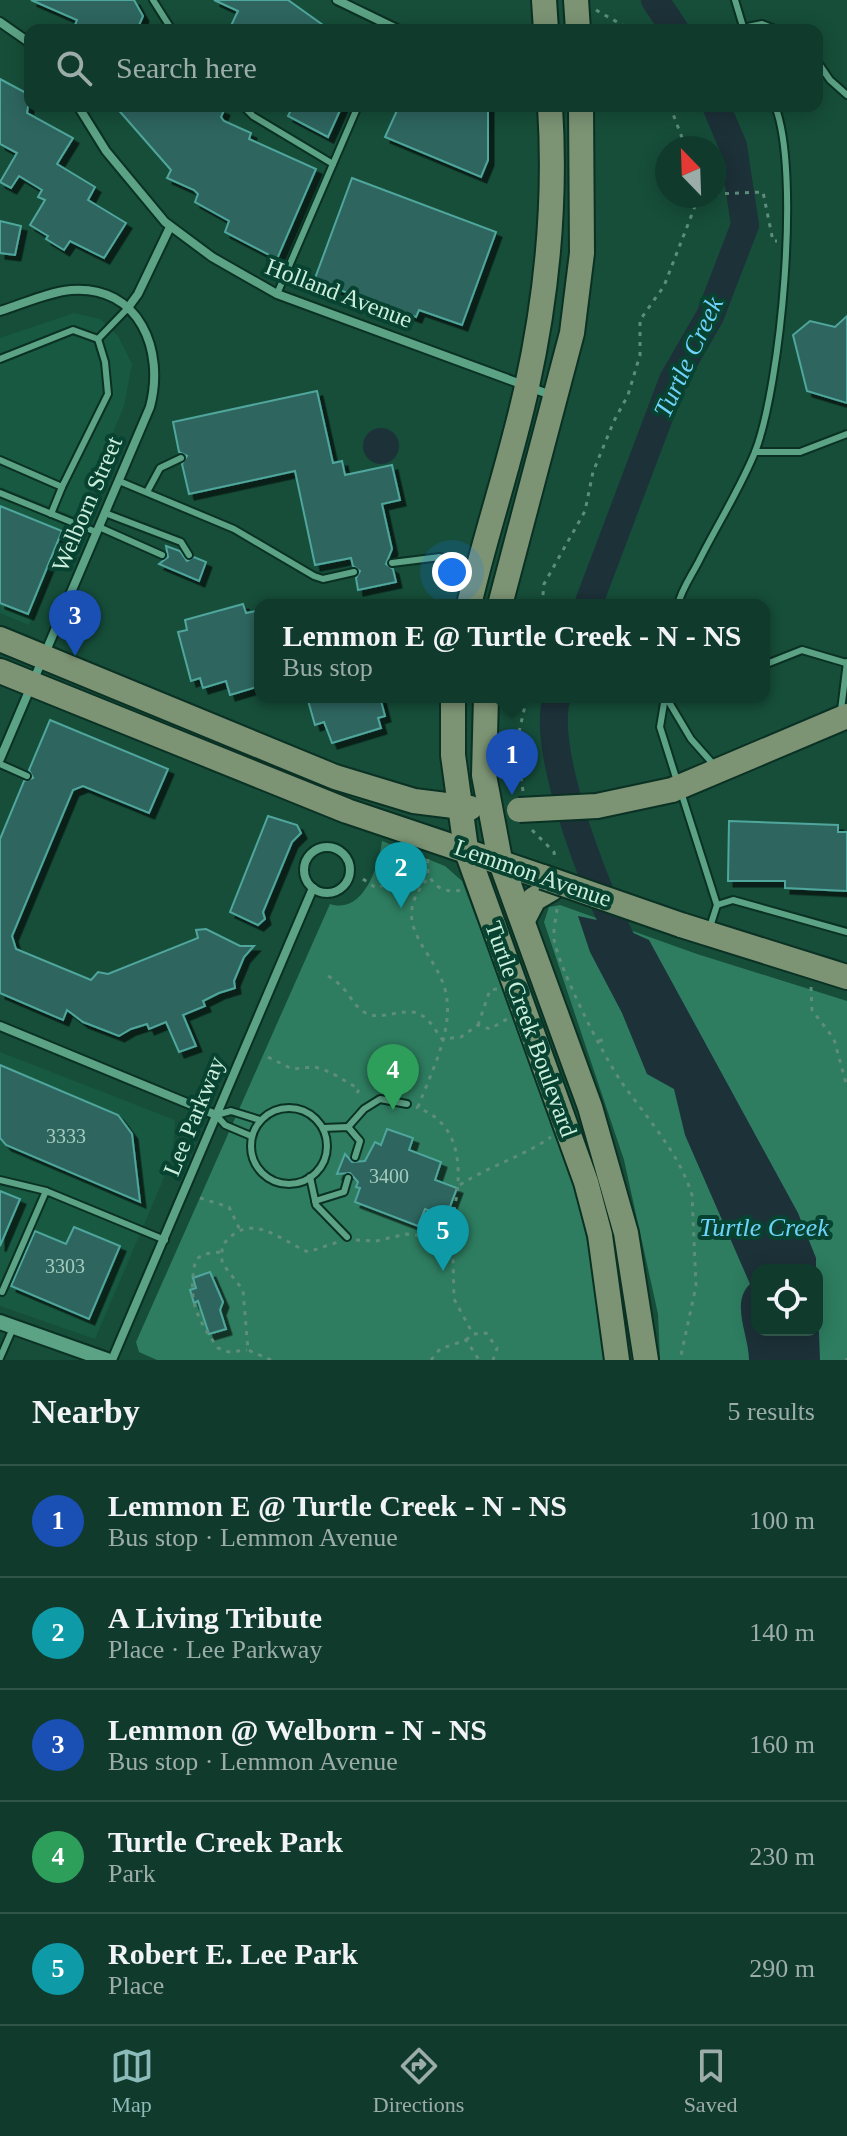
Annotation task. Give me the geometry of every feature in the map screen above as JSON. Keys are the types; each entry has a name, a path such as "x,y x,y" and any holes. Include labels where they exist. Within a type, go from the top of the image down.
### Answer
{"main road":[{"path":"544,0 546,24"},
{"path":"579,24 584,4"},
{"path":"470,599 527,386 549,247 550,112"},
{"path":"502,599 572,333 582,253 581,112"},
{"path":"477,570 508,577"},
{"name":"Lemmon Avenue","path":"0,639 335,777 414,801 526,814 597,806 676,789 844,716"},
{"name":"Lemmon Avenue","path":"0,671 347,811 500,860 554,883 847,977"},
{"name":"Turtle Creek Boulevard","path":"453,703 458,807 466,849 586,1182 600,1235 617,1360"},
{"name":"Turtle Creek Boulevard","path":"486,703 483,758 500,860 562,1024 622,1219 635,1277 646,1360"},
{"path":"523,920 534,899 554,883"}],"street":[{"path":"337,0 384,24"},
{"path":"0,22 24,39"},
{"name":"Holland Avenue","path":"82,112 106,151 170,227 212,257 277,294 556,396"},
{"path":"0,311 52,294 84,290 127,309 138,294 170,227"},
{"name":"Welborn Street","path":"0,761 150,407 157,371 149,338 127,309"},
{"name":"Lee Parkway","path":"323,847 340,851 351,869 347,883 334,893 313,888 304,874 307,860 323,847"},
{"name":"Lee Parkway","path":"109,1360 165,1240 313,888"},
{"path":"0,1026 216,1115"},
{"path":"7,1324 109,1360"}],"lane":[{"path":"153,0 168,24"},
{"path":"735,0 742,24"},
{"path":"823,70 847,95"},
{"path":"249,112 333,164"},
{"path":"277,294 355,112"},
{"path":"681,599 755,452 777,345 788,191 786,154 776,112"},
{"path":"98,339 127,309"},
{"path":"0,359 73,330 98,339"},
{"path":"51,514 108,394 105,362 98,339"},
{"path":"755,452 800,452 847,434"},
{"path":"147,492 160,468 181,458"},
{"path":"0,460 62,487"},
{"path":"119,481 234,529 314,576 323,579 354,572"},
{"path":"0,493 162,555"},
{"path":"105,513 181,542 189,555"},
{"path":"392,563 440,557 477,570"},
{"path":"770,663 802,650 847,662 844,716"},
{"path":"664,703 660,727 676,789 717,905 708,933"},
{"path":"669,703 691,739 720,770"},
{"path":"0,761 27,776"},
{"path":"717,905 733,900 847,932"},
{"path":"323,1128 348,1127 364,1109 380,1099 407,1104"},
{"path":"294,1107 312,1114 323,1128 326,1155 310,1177 284,1184 267,1177 254,1164 251,1136 260,1120 276,1109 294,1107"},
{"path":"251,1136 225,1125 216,1115 231,1111 260,1120"},
{"path":"348,1127 360,1141 355,1157"},
{"path":"310,1177 315,1201 347,1237"},
{"path":"315,1201 344,1192 348,1178"},
{"path":"0,1180 46,1191 165,1240"},
{"path":"2,1292 46,1191"},
{"path":"0,1358 7,1324"}],"path":[{"path":"584,4 620,24"},
{"path":"672,112 681,136"},
{"path":"727,193 763,192 773,241 785,242"},
{"path":"543,599 544,584 585,511 598,459 628,395 640,355 640,320 664,286 695,208"},
{"path":"526,703 516,745 526,814 554,852 553,936 561,967 620,1079 652,1120 688,1181 692,1195 696,1286 680,1360"},
{"path":"418,1107 447,1019 447,998 412,927 414,900 429,877 427,861"},
{"path":"429,877 449,891 465,889"},
{"path":"363,879 376,888 403,879 420,888"},
{"path":"328,976 344,986 363,1011 375,1016 416,1013 428,1020 442,1039"},
{"path":"811,987 812,1010 834,1039 847,1087"},
{"path":"442,1039 461,1037 478,1025 490,990 497,990"},
{"path":"478,1025 490,1029 507,1019"},
{"path":"599,1041 608,1038"},
{"path":"268,1057 292,1069 315,1067 350,1081 359,1089 355,1098"},
{"path":"460,1185 486,1168 532,1151 554,1134"},
{"path":"200,1198 229,1207 241,1232"},
{"path":"447,1238 453,1258 454,1299 473,1334"},
{"path":"220,1252 196,1259 189,1289 218,1348 229,1352 248,1350"},
{"path":"431,1360 440,1349 466,1340 473,1334 486,1333 497,1348 493,1360"},
{"path":"466,1340 471,1353 479,1360"},
{"path":"466,1360 471,1353"}],"shaded area":[{"path":"74,313 100,319 118,336 132,364 124,406 78,518 0,487 0,338"},
{"path":"0,497 70,526 29,625 0,613"},
{"path":"382,841 445,866 462,881 552,1116 571,1176 597,1298 603,1360 157,1360 139,1352 136,1342 330,904 342,905 361,895 373,874"},
{"path":"560,905 697,954 847,1001 847,1360 660,1360 658,1314 624,1160 544,922 549,907"},
{"path":"0,1052 175,1120 172,1159 95,1339 0,1306"}],"water":[{"path":"381,428 393,434 399,446 393,458 381,464 369,458 363,446 369,434"},
{"name":"Turtle Creek","path":"578,916 611,923 649,940 798,1213 816,1258 816,1264 751,1264 751,1336 819,1336 820,1360 749,1360 741,1300 750,1284 685,1135 674,1089 647,1074 622,1013 590,952"}],"building":[{"path":"31,0 134,0 143,16 140,24 75,24 77,20"},
{"path":"214,0 288,0 322,24 232,24 238,11"},
{"path":"0,79 24,92 24,112 73,138 57,164 95,187 88,200 126,223 104,258 70,241 64,250 30,225 45,200 38,197 42,190 19,176 11,188 0,182 17,153 0,144"},
{"path":"120,112 223,112 221,117 224,121 251,133 249,139 316,169 277,259 225,232 229,221 195,202 198,194 194,190 167,178 171,170"},
{"path":"290,112 339,112 328,137 288,116"},
{"path":"396,112 488,112 488,160 481,177 385,137"},
{"path":"352,178 496,232 462,325 419,310 416,317 314,281"},
{"path":"0,221 21,226 15,255 0,253"},
{"path":"847,316 847,403 807,391 793,335 810,321 835,327"},
{"path":"317,391 333,463 342,461 345,475 392,465 400,500 382,504 392,549 386,564 393,569 396,582 358,590 356,578 360,571 353,566 351,558 315,565 295,471 189,494 182,464 187,456 179,452 173,422"},
{"path":"0,506 62,531 28,614 0,603"},
{"path":"166,546 180,551 187,561 194,557 206,562 199,581 159,564 168,557"},
{"path":"243,604 246,613 254,611 254,688 230,695 226,681 203,688 200,678 191,681 178,632 187,630 185,620"},
{"path":"309,703 382,703 385,716 378,718 381,728 332,743 324,722 315,725"},
{"path":"50,720 168,769 149,813 83,786 73,790 12,936 16,949 91,980 98,972 108,974 198,938 196,930 206,929 240,946 254,946 244,957 234,981 235,988 203,1001 205,1006 183,1015 196,1046 179,1052 166,1022 149,1029 147,1024 119,1036 83,1022 67,1010 63,1020 0,993 0,839 24,781 33,778 29,770"},
{"path":"268,816 297,825 301,833 292,842 263,912 265,919 258,925 230,912"},
{"path":"729,821 838,825 838,832 847,832 847,891 785,888 785,881 728,881"},
{"path":"0,1065 118,1115 132,1134 140,1202 6,1145 0,1138"},
{"path":"387,1129 413,1138 409,1150 441,1162 435,1180 457,1188 446,1217 425,1209 418,1226 355,1202 360,1188 356,1187 358,1182 350,1173 337,1174 345,1154 352,1162 365,1161 375,1142 381,1145"},
{"path":"0,1191 20,1199 0,1246"},
{"path":"74,1227 120,1246 89,1319 11,1286 35,1231 66,1244"},
{"path":"210,1272 223,1302 220,1310 226,1329 209,1334 198,1301 194,1303 190,1290 196,1288 193,1278"}],"waterway":[{"name":"Turtle Creek","path":"655,0 671,24"},
{"name":"Turtle Creek","path":"590,599 673,380 710,316 745,225 733,146 719,112"},
{"name":"Turtle Creek","path":"556,703 554,722 557,753 576,828 604,902 630,957"}],"place":[{"name":"Lemmon @ Welborn - N - NS","path":"75,656"},
{"name":"Lemmon E @ Turtle Creek - N - NS","path":"512,795"},
{"name":"A Living Tribute","path":"401,908"},
{"name":"Turtle Creek Park","path":"393,1110"},
{"name":"Robert E. Lee Park","path":"443,1271"}]}
